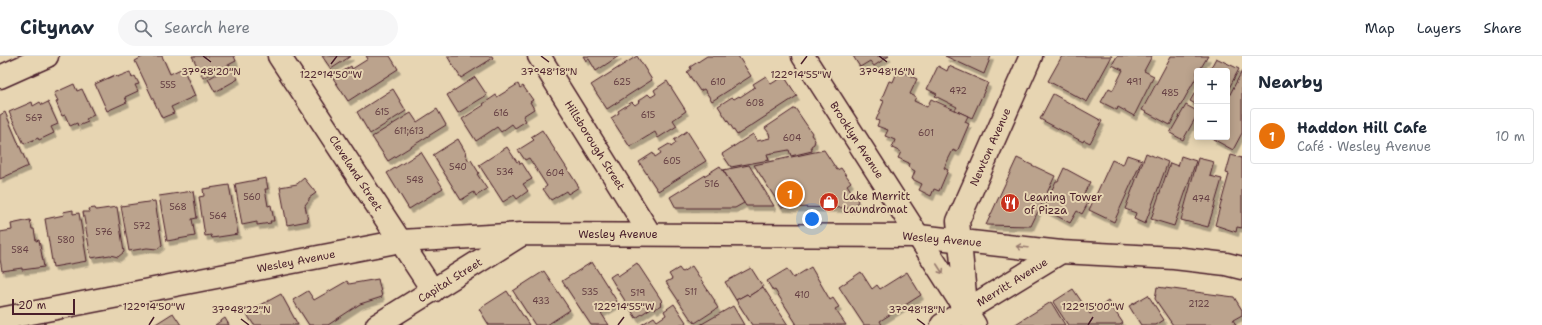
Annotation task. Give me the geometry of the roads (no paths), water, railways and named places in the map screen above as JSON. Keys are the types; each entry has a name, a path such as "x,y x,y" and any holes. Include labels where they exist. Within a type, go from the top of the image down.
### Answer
{"street":[{"path":"0,77 47,56"},
{"name":"Cleveland Street","path":"279,56 433,291"},
{"name":"Hillsborough Street","path":"539,56 650,234"},
{"name":"Brooklyn Avenue","path":"803,56 971,318"},
{"name":"Newton Avenue","path":"971,318 959,240 958,221 1031,56"},
{"name":"Wesley Avenue","path":"0,319 401,241 522,234 919,236 1061,252 1174,258 1226,264 1242,268"},
{"name":"Capital Street","path":"377,325 522,234"},
{"name":"Merritt Avenue","path":"942,325 971,318 1061,252"}],"place":[{"name":"Haddon Hill Cafe","path":"790,194"},
{"name":"Lake Merritt Laundromat","path":"829,202"},
{"name":"Leaning Tower of Pizza","path":"1010,203"}]}
